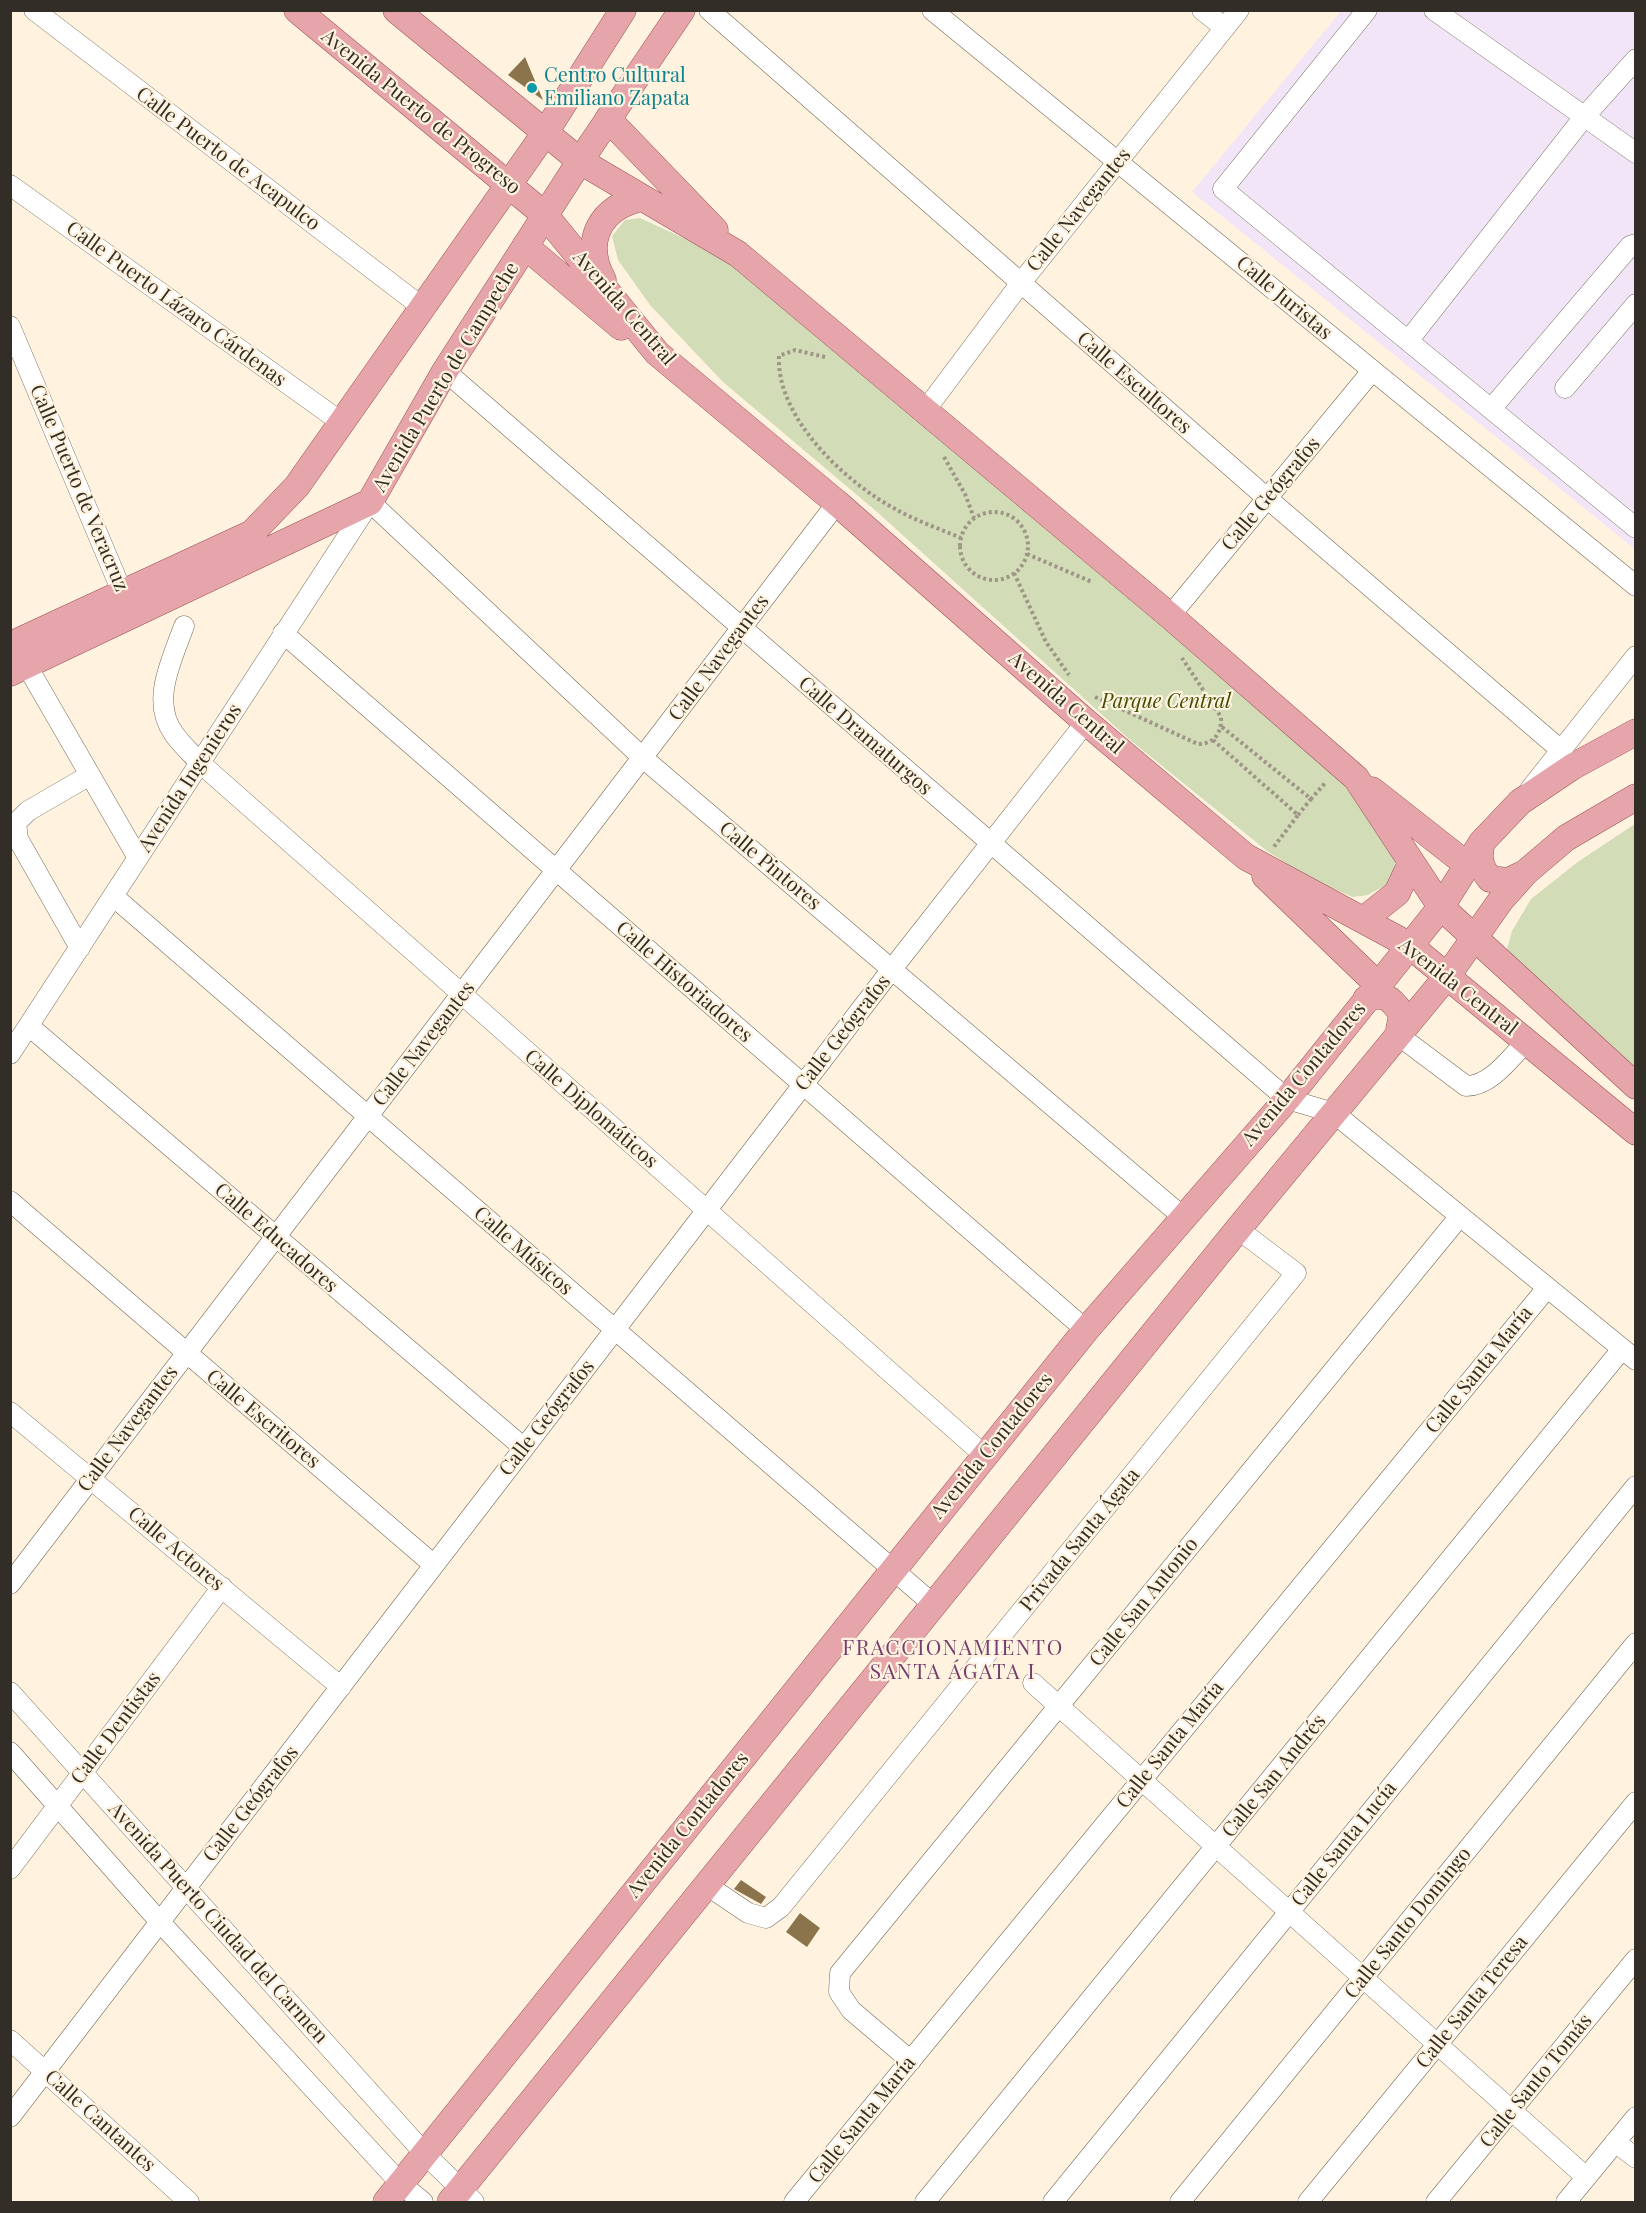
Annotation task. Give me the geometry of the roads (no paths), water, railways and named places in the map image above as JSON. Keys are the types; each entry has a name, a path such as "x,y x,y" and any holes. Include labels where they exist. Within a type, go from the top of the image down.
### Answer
{"main road":[{"name":"Avenida Puerto de Progreso","path":"297,10 510,183 546,215"},
{"path":"396,10 580,161 738,254"},
{"path":"10,645 252,532 297,486 545,133 623,10"},
{"name":"Avenida Puerto de Campeche","path":"19,670 370,502 445,371 580,161 682,10"},
{"path":"608,119 738,254 1170,616 1349,772 1466,864"},
{"path":"614,301 594,257 594,240 600,224 611,211 626,202 642,198"},
{"name":"Avenida Central","path":"546,215 657,353 837,503 1086,722 1253,860 1409,945 1635,1132"},
{"path":"525,246 636,339 657,353"},
{"name":"Avenida Contadores","path":"394,2194 984,1455 1086,1330 1287,1099 1441,906 1466,864 1482,843 1520,802 1572,767 1635,732"},
{"path":"1349,772 1441,906 1635,1086"},
{"path":"462,2198 708,1886 934,1605 1238,1229 1448,975 1474,937 1526,872 1566,838 1635,797"},
{"path":"1482,843 1479,856 1482,870 1490,879 1508,881 1526,872"},
{"path":"1253,860 1372,992 1387,996 1395,1004 1402,1014 1398,1035"},
{"path":"1363,920 1397,893 1411,863"}],"street":[{"name":"Calle Puerto de Acapulco","path":"34,10 422,307"},
{"name":"Calle Escultores","path":"709,10 1020,284 1562,751"},
{"name":"Calle Juristas","path":"932,10 1635,586"},
{"path":"1202,10 1224,28"},
{"name":"Calle Navegantes","path":"924,412 1020,284 1239,10"},
{"path":"1367,10 1223,189 1635,528"},
{"path":"1434,10 1635,153"},
{"path":"1408,341 1584,117 1635,59"},
{"name":"Calle Puerto Lázaro Cárdenas","path":"10,185 341,422"},
{"path":"1491,409 1630,246 1635,244"},
{"path":"1565,388 1635,304"},
{"name":"Calle Puerto de Veracruz","path":"10,326 133,616"},
{"name":"Calle Dramaturgos","path":"445,371 1287,1099"},
{"name":"Calle Geógrafos","path":"1170,616 1372,371"},
{"name":"Avenida Ingenieros","path":"10,1054 370,502"},
{"name":"Calle Pintores","path":"370,502 643,758 1183,1217"},
{"name":"Calle Navegantes","path":"10,1584 837,503"},
{"name":"Calle Diplomáticos","path":"184,626 165,682 164,712 173,733 199,762 984,1455"},
{"name":"Calle Historiadores","path":"283,633 1086,1330"},
{"path":"1520,802 1635,656"},
{"path":"19,670 90,775 138,858"},
{"name":"Calle Geógrafos","path":"10,2117 706,1210 1086,722"},
{"path":"80,948 18,839 16,823 28,811 90,775"},
{"name":"Calle Músicos","path":"113,896 934,1605"},
{"name":"Calle Educadores","path":"29,1026 524,1448"},
{"path":"1398,1035 1466,1086 1476,1086 1490,1078 1527,1041"},
{"path":"1287,1099 1334,1113 1629,1354"},
{"name":"Calle Escritores","path":"10,1201 434,1565"},
{"name":"Calle San Antonio","path":"910,2061 851,2010 839,1992 840,1973 1460,1216"},
{"name":"Privada Santa Ágata","path":"708,1886 748,1913 766,1918 781,1907 1296,1273 1238,1229"},
{"name":"Calle Santa María","path":"794,2202 1547,1288"},
{"name":"Calle San Andrés","path":"925,2202 1216,1847 1629,1354"},
{"name":"Calle Actores","path":"10,1412 341,1687"},
{"name":"Calle Santa Lucía","path":"1053,2202 1635,1486"},
{"name":"Calle Dentistas","path":"10,1869 222,1587"},
{"name":"Calle Santo Domingo","path":"1180,2202 1635,1643"},
{"path":"1033,1683 1586,2177"},
{"name":"Avenida Puerto Ciudad del Carmen","path":"10,1692 462,2198"},
{"name":"Avenida Puerto Ciudad del Carmen","path":"10,1752 394,2194 423,2202"},
{"name":"Calle Santa Teresa","path":"1308,2202 1635,1802"},
{"name":"Calle Santo Tomás","path":"1436,2202 1635,1959"},
{"name":"Calle Cantantes","path":"10,2040 189,2202"},
{"path":"1566,2202 1635,2117"},
{"path":"1615,2142 1635,2158"}],"place":[{"name":"Centro Cultural Emiliano Zapata","path":"532,88"}],"district":[{"name":"FRACCIONAMIENTO SANTA ÁGATA I","path":"953,1660"}],"park label":[{"name":"Parque Central","path":"1166,702"}]}
